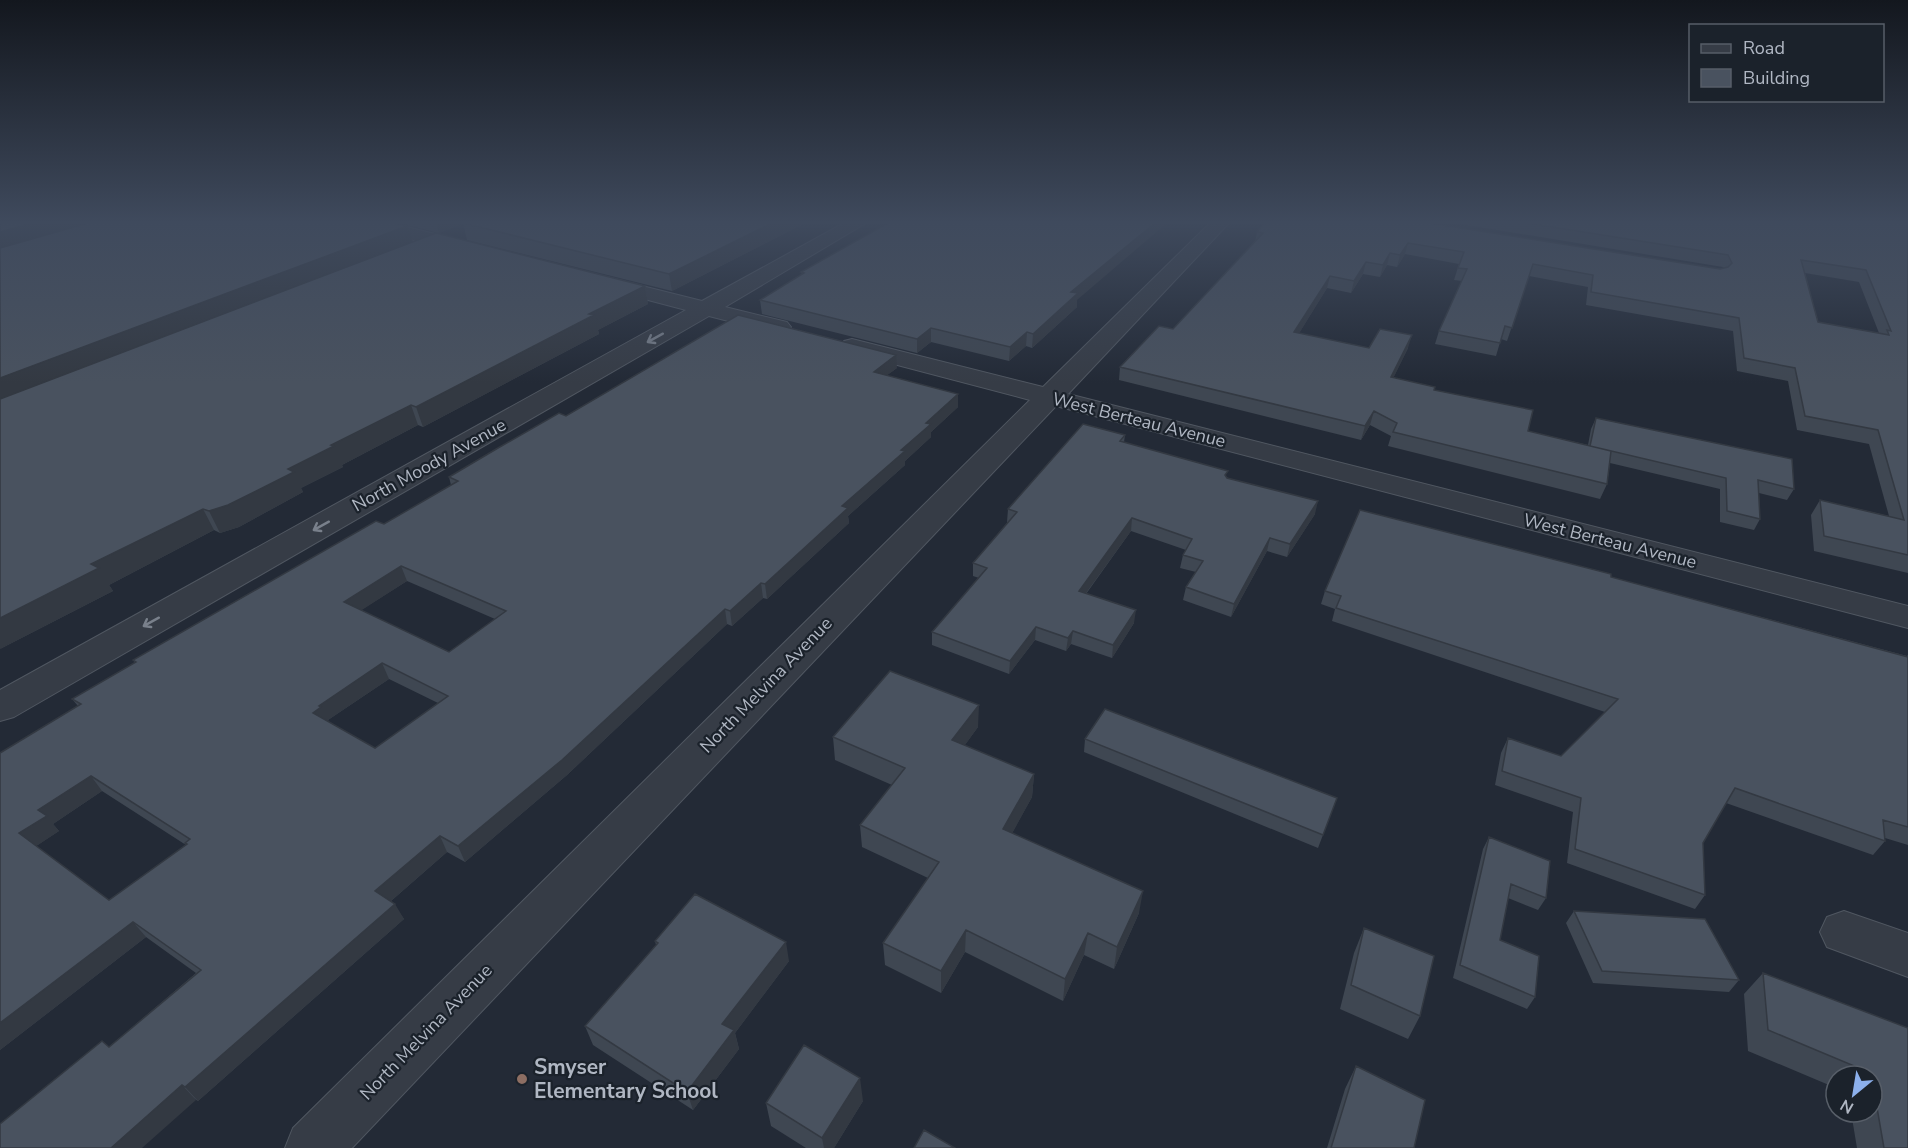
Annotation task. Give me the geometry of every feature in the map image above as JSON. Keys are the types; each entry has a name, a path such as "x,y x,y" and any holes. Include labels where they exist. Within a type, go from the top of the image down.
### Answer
{"street":[{"name":"North Moody Avenue","path":"0,707 763,277"},
{"name":"North Melvina Avenue","path":"313,1148 1167,277"},
{"path":"584,278 799,333"},
{"name":"West Berteau Avenue","path":"833,341 1908,617"},
{"path":"1844,932 1908,955"}],"building":[{"path":"0,277 272,277 0,378"},
{"path":"322,277 608,277 645,286 589,314 594,315 416,407 411,405 288,469 294,472 228,505 209,511 203,509 91,564 99,568 0,618 0,399"},
{"path":"798,277 1090,277 1071,292 1078,293 1033,334 1027,332 1010,347 931,328 917,339 760,300"},
{"path":"1222,277 1330,277 1294,332 1369,348 1380,329 1412,335 1391,377 1435,387 1434,390 1533,410 1528,431 1611,451 1607,484 1393,432 1397,423 1374,411 1365,426 1120,367 1159,326 1173,329"},
{"path":"1333,277 1357,277 1354,281"},
{"path":"1464,277 1529,277 1512,328 1505,326 1500,343 1439,331"},
{"path":"1593,277 1806,277 1818,322 1889,335 1887,330 1891,331 1869,277 1908,277 1908,555 1824,536 1820,500 1904,520 1878,430 1805,416 1795,368 1744,358 1739,318 1591,292"},
{"path":"738,315 896,355 874,372 958,394 926,423 931,424 901,450 905,451 842,506 848,508 765,584 761,583 730,611 725,609 562,760 458,846 440,836 375,891 395,904 185,1087 182,1085 111,1148 0,1148 0,1124 102,1041 109,1047 201,970 133,922 0,1023 0,753 81,704 72,699 136,662 133,660 376,521 384,524 458,481 449,477 559,413 566,416","holes":["401,566 506,611 449,652 344,602","382,663 448,696 375,748 313,713 321,707 319,706","91,776 190,839 185,843 187,844 109,900 19,833 47,816 38,810"]},
{"path":"1596,418 1792,459 1794,489 1758,480 1760,519 1727,511 1726,478 1590,446"},
{"path":"1083,424 1125,435 1120,441 1228,471 1225,475 1227,478 1318,501 1290,544 1270,538 1234,604 1186,587 1203,561 1183,555 1192,539 1132,518 1079,591 1136,610 1113,645 1073,631 1068,638 1036,627 1010,661 932,632 987,568 973,563 1017,512 1008,509"},
{"path":"1360,510 1611,574 1611,577 1908,657 1908,827 1883,820 1885,841 1735,788 1703,843 1705,895 1575,849 1581,798 1502,771 1508,738 1561,756 1618,699 1336,608 1341,596 1325,591"},
{"path":"890,671 979,705 952,740 1034,774 1003,829 1143,891 1117,947 1088,933 1065,979 966,930 941,971 883,943 939,862 860,825 905,768 833,737"},
{"path":"1105,709 1337,798 1323,835 1085,739"},
{"path":"1489,837 1550,861 1546,898 1511,884 1500,940 1539,956 1535,997 1460,965"},
{"path":"695,894 786,942 722,1024 734,1030 687,1092 585,1026 658,943 655,941"},
{"path":"1574,911 1705,919 1739,980 1602,971"},
{"path":"1364,928 1434,956 1420,1016 1351,985"},
{"path":"1763,973 1908,1028 1908,1148 1884,1148 1880,1124 1884,1124 1884,1064 1849,1064 1768,1030"},
{"path":"804,1045 860,1078 822,1138 766,1103"},
{"path":"1356,1066 1425,1100 1414,1148 1331,1148"},
{"path":"924,1130 955,1148 914,1148"}],"place":[{"name":"Smyser Elementary School","path":"522,1079"}]}
